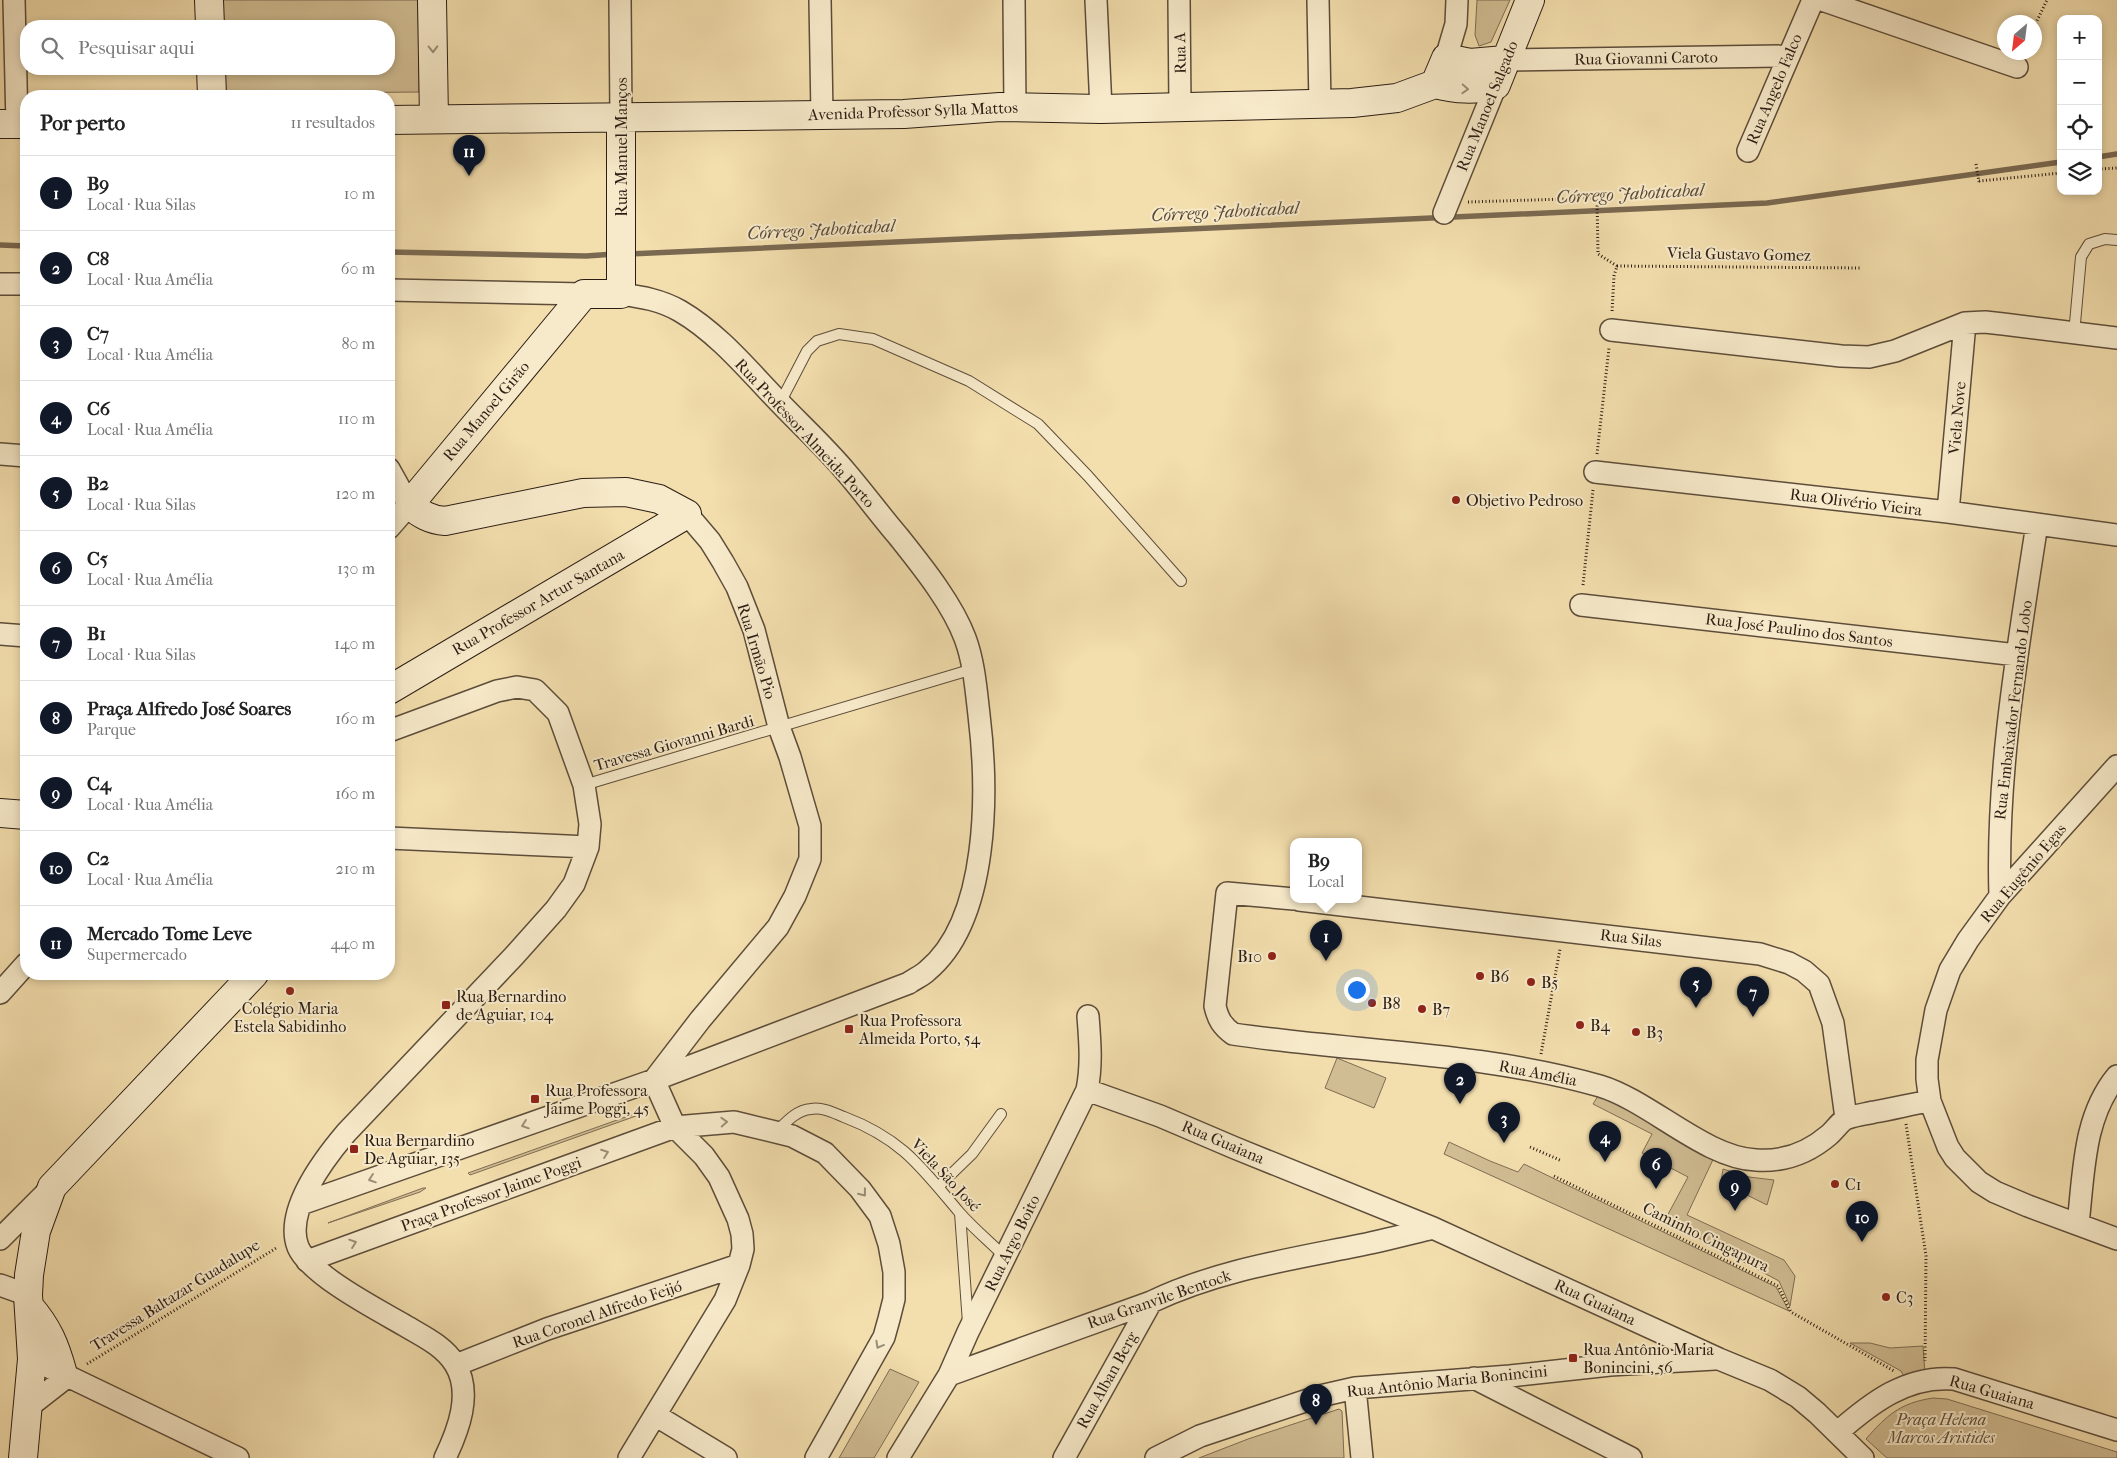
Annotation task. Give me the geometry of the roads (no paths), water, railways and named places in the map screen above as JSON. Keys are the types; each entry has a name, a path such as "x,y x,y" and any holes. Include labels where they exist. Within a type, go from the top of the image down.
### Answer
{"street":[{"path":"14,0 14,124"},
{"path":"209,0 210,20"},
{"path":"432,0 434,119"},
{"name":"Rua Manuel Manços","path":"620,0 622,281"},
{"path":"820,0 822,115"},
{"path":"1014,0 1015,108"},
{"path":"1096,0 1101,109"},
{"name":"Rua A","path":"1179,0 1180,107"},
{"path":"1318,0 1320,104"},
{"path":"1457,0 1456,24 1446,58 1434,84 1461,90 1479,90 1496,86"},
{"name":"Rua Manoel Salgado","path":"1446,208 1530,0"},
{"name":"Rua Angelo Falco","path":"1748,151 1787,56 1813,0"},
{"path":"1822,0 2017,67"},
{"name":"Rua Giovanni Caroto","path":"1505,60 1787,56"},
{"path":"1446,58 1470,63 1505,60"},
{"path":"211,75 212,90"},
{"name":"Avenida Professor Sylla Mattos","path":"395,120 904,114 1015,108 1101,109 1320,104 1374,102 1397,98 1434,84"},
{"name":"Rua Professor Almeida Porto","path":"584,294 622,281 650,298 680,311 707,331 745,366 844,470 915,556 943,597 965,637 973,669 983,756 983,824 975,880 963,916 947,949 927,971 908,983 654,1080"},
{"path":"0,284 20,284"},
{"path":"395,290 584,294"},
{"name":"Rua Manoel Girão","path":"395,521 584,294"},
{"path":"1611,330 1841,356 1868,357 1895,351 1965,324 2003,324 2117,338"},
{"name":"Viela Nove","path":"1948,512 1965,324"},
{"path":"0,454 20,456"},
{"name":"Rua Olivério Vieira","path":"1596,472 1948,512 2117,535"},
{"path":"395,480 408,505"},
{"name":"Rua Irmão Pio","path":"408,505 432,520 445,521 583,493 626,492 659,500 687,514 710,541 737,587 754,630 779,728 810,826 810,859 795,896 778,927 688,1035 654,1080"},
{"name":"Rua Professor Artur Santana","path":"395,686 687,514"},
{"name":"Rua Embaixador Fernando Lobo","path":"2000,896 2000,812 2017,655 2037,524"},
{"name":"Rua José Paulino dos Santos","path":"1581,605 2017,655"},
{"path":"0,634 20,636"},
{"path":"395,729 497,691 517,687 535,690 558,713 584,785 590,824 588,847 581,870 566,896 514,956 346,1133 325,1158 311,1179 301,1204 295,1236 299,1249 307,1261 350,1293 436,1344 456,1365 462,1386 462,1403 455,1438 445,1458"},
{"name":"Rua Eugênio Egas","path":"2117,766 2000,896 1968,940 1950,970 1943,988 1936,1010 1928,1060 1930,1101 1948,1146 1956,1158 1979,1182 1996,1192 2028,1206 2117,1239"},
{"path":"0,813 20,815"},
{"path":"395,838 588,847"},
{"name":"Rua Amélia","path":"1290,899 1226,892 1215,1006 1218,1018 1225,1029 1233,1034 1450,1057 1563,1076 1602,1087 1645,1108 1720,1151 1740,1158 1779,1160 1808,1150 1828,1136 1846,1118"},
{"name":"Rua Silas","path":"1325,903 1760,954 1789,963 1804,971 1819,984 1833,1023 1846,1118"},
{"path":"0,993 20,971"},
{"path":"0,1240 248,980"},
{"name":"Rua Argo Boito","path":"898,1458 949,1375 968,1332 1087,1090 1091,1071 1088,1016"},
{"path":"2078,1224 2086,1145 2093,1118 2103,1096 2117,1076"},
{"path":"301,1204 654,1080 675,1127 704,1156 719,1177 738,1219 743,1249 739,1265 725,1300 629,1458"},
{"name":"Rua Guaiana","path":"1087,1090 1160,1116 1434,1228 1718,1359 1777,1384 1798,1397 1838,1432 1865,1408 1891,1392 1904,1386 1940,1378 1954,1379 2117,1430"},
{"path":"1846,1118 1930,1101"},
{"name":"Praça Professor Jaime Poggi","path":"307,1261 675,1127 734,1122 792,1136 825,1153 860,1189 880,1216 889,1244 894,1272 894,1299 884,1337 816,1458"},
{"path":"23,1458 32,1359 28,1300 29,1275 36,1231 52,1187"},
{"name":"Rua Granvile Bentock","path":"949,1375 1151,1302 1179,1289 1272,1262 1358,1246 1434,1228"},
{"name":"Rua Coronel Alfredo Feijó","path":"456,1365 547,1329 739,1265"},
{"path":"0,1285 28,1300 54,1343 65,1375"},
{"name":"Rua Alban Berg","path":"1064,1458 1151,1302"},
{"path":"32,1359 238,1458"},
{"name":"Rua Antônio Maria Bonincini","path":"1156,1458 1200,1436 1320,1396 1356,1388 1610,1365 1718,1359"},
{"path":"27,1408 65,1375"},
{"path":"1474,1378 1631,1458"},
{"path":"1356,1388 1362,1458"},
{"path":"655,1415 726,1458"},
{"path":"1838,1432 1862,1458"}],"lane":[{"path":"2074,334 2081,257 2089,244 2104,239 2117,240"},
{"path":"780,403 807,352 817,341 839,334 873,339 969,381 1038,424 1088,476 1181,581"},
{"name":"Travessa Giovanni Bardi","path":"584,785 973,669"},
{"name":"Viela São José","path":"777,1131 798,1113 810,1109 824,1109 884,1135 909,1154 939,1186 960,1213 1005,1257"},
{"path":"939,1186 972,1154 1001,1114"},
{"path":"960,1213 968,1332"}],"waterway":[{"name":"Córrego Jaboticabal","path":"2102,156 2117,154"},
{"name":"Córrego Jaboticabal","path":"629,254 1767,203 2057,163"},
{"name":"Córrego Jaboticabal","path":"0,245 20,246"},
{"name":"Córrego Jaboticabal","path":"395,252 586,256 615,254"}],"place":[{"name":"Mercado Tome Leve","path":"469,176"},
{"name":"Objetivo Pedroso","path":"1456,500"},
{"name":"B10","path":"1272,956"},
{"name":"B9","path":"1326,961"},
{"name":"B6","path":"1480,976"},
{"name":"B5","path":"1531,982"},
{"name":"Colégio Maria Estela Sabidinho","path":"290,991"},
{"name":"B8","path":"1372,1003"},
{"name":"Rua Bernardino de Aguiar, 104","path":"446,1005"},
{"name":"B2","path":"1696,1008"},
{"name":"B7","path":"1422,1009"},
{"name":"B1","path":"1753,1017"},
{"name":"B4","path":"1580,1025"},
{"name":"Rua Professora Almeida Porto, 54","path":"849,1029"},
{"name":"B3","path":"1636,1032"},
{"name":"Rua Professora Jaime Poggi, 45","path":"535,1099"},
{"name":"C8","path":"1460,1104"},
{"name":"C7","path":"1504,1143"},
{"name":"Rua Bernardino De Aguiar, 135","path":"354,1149"},
{"name":"C6","path":"1605,1162"},
{"name":"C1","path":"1835,1184"},
{"name":"C5","path":"1656,1189"},
{"name":"C4","path":"1735,1211"},
{"name":"C2","path":"1862,1242"},
{"name":"C3","path":"1886,1297"},
{"name":"Rua Antônio Maria Bonincini, 56","path":"1573,1358"},
{"name":"Praça Alfredo José Soares","path":"1316,1425"}],"park label":[{"name":"Praça Helena Marcos Aristides","path":"1941,1428"}]}
